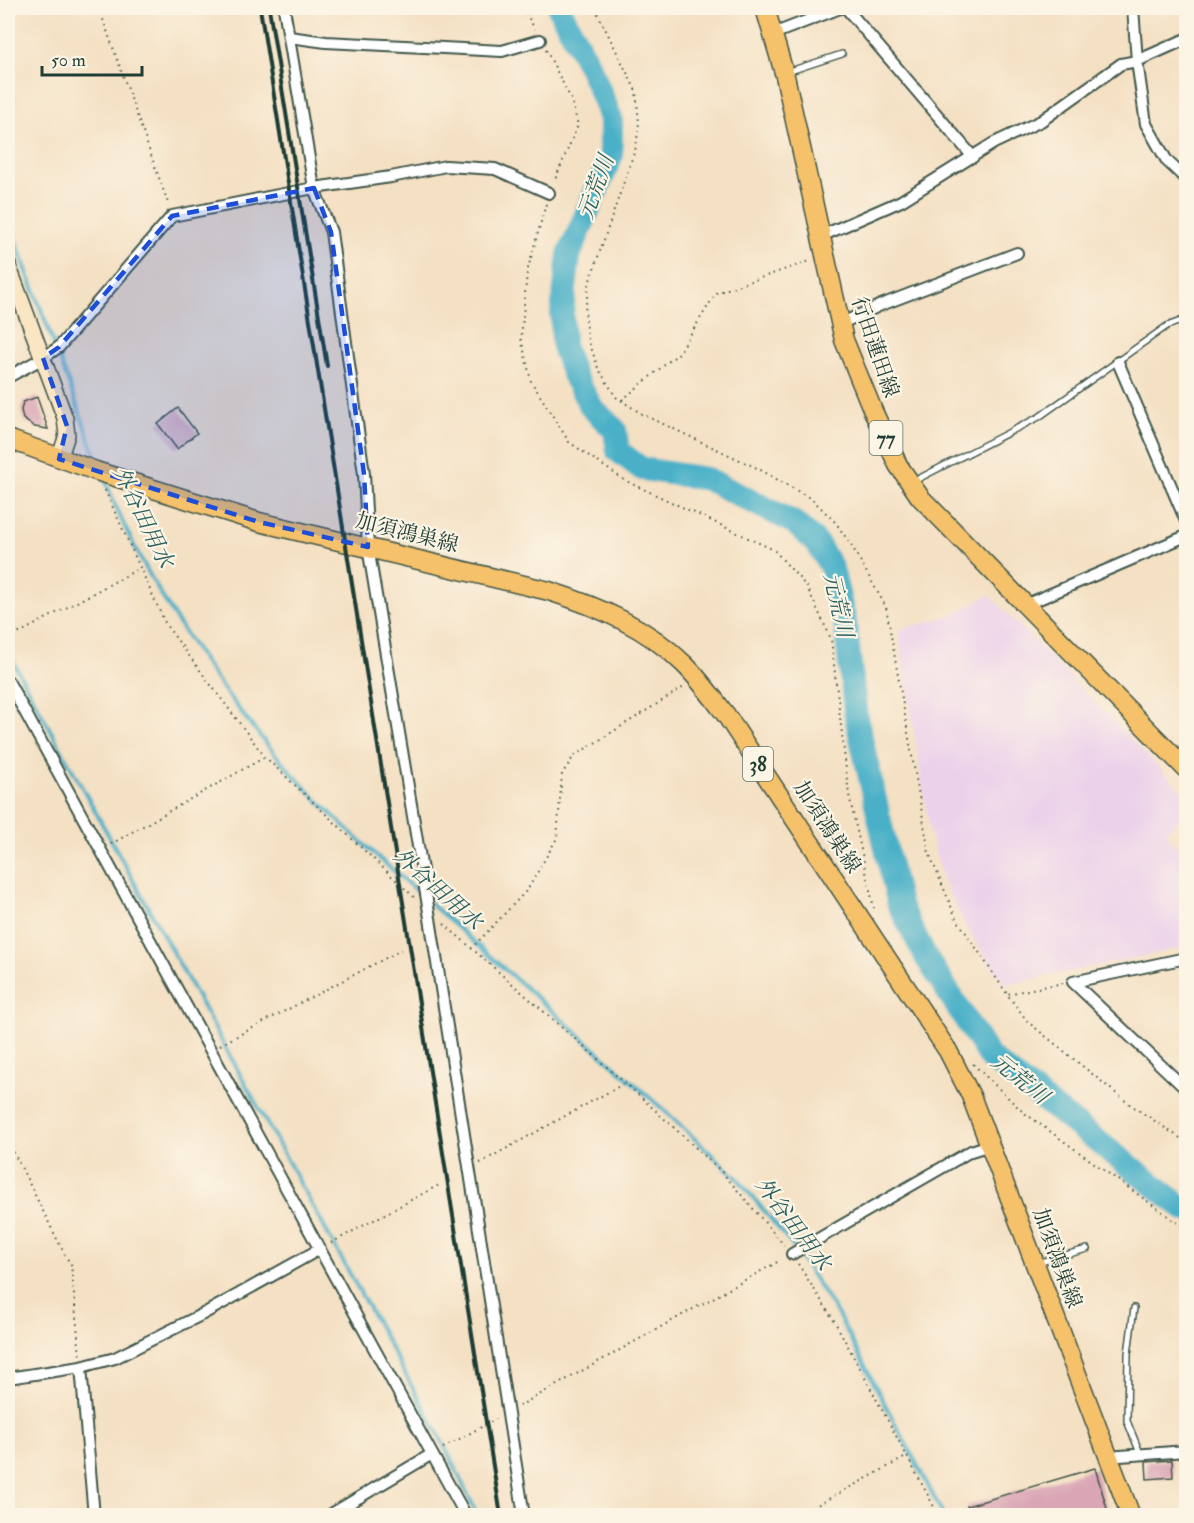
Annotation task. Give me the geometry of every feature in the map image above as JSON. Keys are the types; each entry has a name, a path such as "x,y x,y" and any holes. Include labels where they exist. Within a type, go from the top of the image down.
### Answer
{"main road":[{"name":"行田蓮田線","path":"765,8 784,73 819,237 844,340 898,465 920,497 1186,769"},
{"name":"加須鴻巣線","path":"8,439 59,459 259,522 549,591 599,608 643,632 667,650 696,677 726,715 948,1050 972,1096 1107,1457 1131,1515"}],"street":[{"path":"284,8 314,188 331,232 364,474 368,547 429,912 524,1515"},
{"path":"773,34 840,8"},
{"path":"846,8 973,157"},
{"path":"1133,8 1137,61 1146,124 1167,161 1186,179"},
{"path":"289,36 326,42 502,51 540,40"},
{"path":"819,237 901,201 994,143 1041,121 1122,64 1137,61 1186,39"},
{"path":"8,377 43,358 59,346 172,216 314,188 391,177 446,166 495,170 549,193"},
{"path":"840,324 881,305 1017,253"},
{"path":"8,265 67,426 67,435 59,459"},
{"path":"1118,362 1186,520"},
{"path":"1024,605 1186,536"},
{"path":"8,681 466,1515"},
{"path":"1073,982 1186,958"},
{"path":"1073,982 1186,1089"},
{"path":"792,1254 971,1151 990,1145"},
{"path":"8,1378 81,1367 115,1359 320,1249"},
{"path":"81,1367 94,1515"},
{"path":"1107,1457 1186,1451"},
{"path":"328,1515 432,1454"}],"lane":[{"path":"784,73 842,54"},
{"path":"910,483 1039,417 1167,326 1186,318"},
{"path":"1035,1264 1087,1249"},
{"path":"1134,1308 1128,1354 1127,1421 1141,1454"}],"path":[{"path":"99,8 172,216"},
{"path":"524,8 572,99 578,125 549,193 527,272 521,338 531,381 570,442 624,480 774,550 807,587 831,639 849,795 874,911 867,929"},
{"path":"595,8 636,91 639,123 636,147 589,283 585,311 588,339 598,368 616,397 642,414 759,469 813,500 836,523 854,548 886,607 929,853 956,918 1028,1022 1128,1103 1186,1142"},
{"path":"621,400 679,353 716,293 824,256"},
{"path":"96,471 166,625 265,758 429,912 625,1083 721,1171 792,1254 835,1322 939,1515"},
{"path":"8,639 140,568"},
{"path":"471,949 528,889 557,837 562,774 574,756 675,693 696,677"},
{"path":"101,850 265,758"},
{"path":"211,1050 401,950"},
{"path":"1007,994 1073,982"},
{"path":"972,1063 1023,1112 1186,1229"},
{"path":"470,1169 625,1083"},
{"path":"8,1141 71,1264 81,1367"},
{"path":"320,1249 439,1185"},
{"path":"432,1454 792,1254"},
{"path":"797,1515 906,1456"}],"highlighted area":[{"path":"314,188 331,232 364,474 368,547 259,522 59,459 67,426 43,358 59,347 172,216"}],"shaded area":[{"path":"989,595 1186,795 1186,814 1165,833 1186,858 1186,877 1183,880 1186,904 1186,947 1005,985 967,929 943,881 930,833 898,630 954,615"}],"building":[{"path":"37,397 48,429 35,427 23,419 21,410 23,402"},
{"path":"178,408 197,433 177,449 158,424"},
{"path":"1172,1460 1173,1477 1147,1479 1146,1462"},
{"path":"1095,1468 1109,1515 970,1515 967,1506"}],"waterway":[{"name":"元荒川","path":"559,8 592,72 611,119 611,156 569,255 562,313 563,346 574,376 592,408 615,430 618,451 642,469 707,479 793,522 817,543 832,569 845,622 856,716 899,905 926,957 990,1058 1186,1210"},
{"name":"外谷田用水","path":"8,221 100,467"},
{"name":"外谷田用水","path":"105,480 121,518 161,595 210,671 237,707 290,771 322,804 423,897"},
{"path":"8,653 442,1441 478,1516"},
{"name":"外谷田用水","path":"431,904 665,1111 737,1178 793,1246 838,1315 944,1516"}],"railway":[{"path":"260,8 501,1516"},
{"path":"269,8 327,366"}]}
